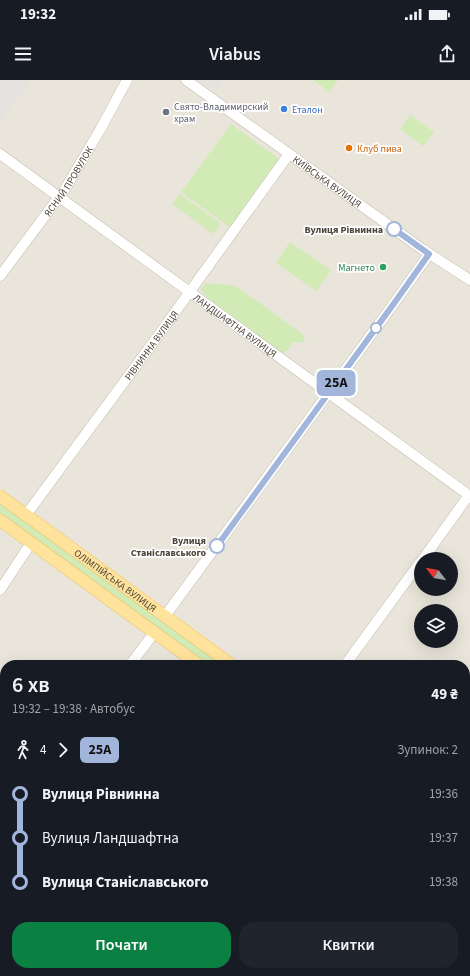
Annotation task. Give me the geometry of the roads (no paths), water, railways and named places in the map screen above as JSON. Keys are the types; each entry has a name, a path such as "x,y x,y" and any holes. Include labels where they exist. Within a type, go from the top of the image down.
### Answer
{"main road":[{"name":"ОЛІМПІЙСЬКА ВУЛИЦЯ","path":"0,496 225,660"},
{"name":"ОЛІМПІЙСЬКА ВУЛИЦЯ","path":"0,520 192,660"},
{"path":"154,633 165,616"}],"street":[{"name":"ЯСНИЙ ПРОВУЛОК","path":"0,276 59,197 83,160 127,80"},
{"name":"КИЇВСЬКА ВУЛИЦЯ","path":"186,80 429,254 470,280"},
{"name":"ЛАНДШАФТНА ВУЛИЦЯ","path":"0,154 470,496"},
{"name":"РІВНИННА ВУЛИЦЯ","path":"26,515 155,340 289,154"},
{"path":"165,616 429,254"},
{"path":"428,552 470,496"},
{"path":"0,590 31,543"},
{"path":"349,660 414,571"},
{"path":"134,660 154,633"}],"place":[{"name":"Еталон","path":"284,109"},
{"name":"Свято-Владимирский храм","path":"166,112"},
{"name":"Клуб пива","path":"349,148"},
{"name":"Вулиця Рівнинна","path":"394,229"},
{"name":"Магнето","path":"383,267"},
{"name":"Вулиця Станіславського","path":"217,546"}]}
